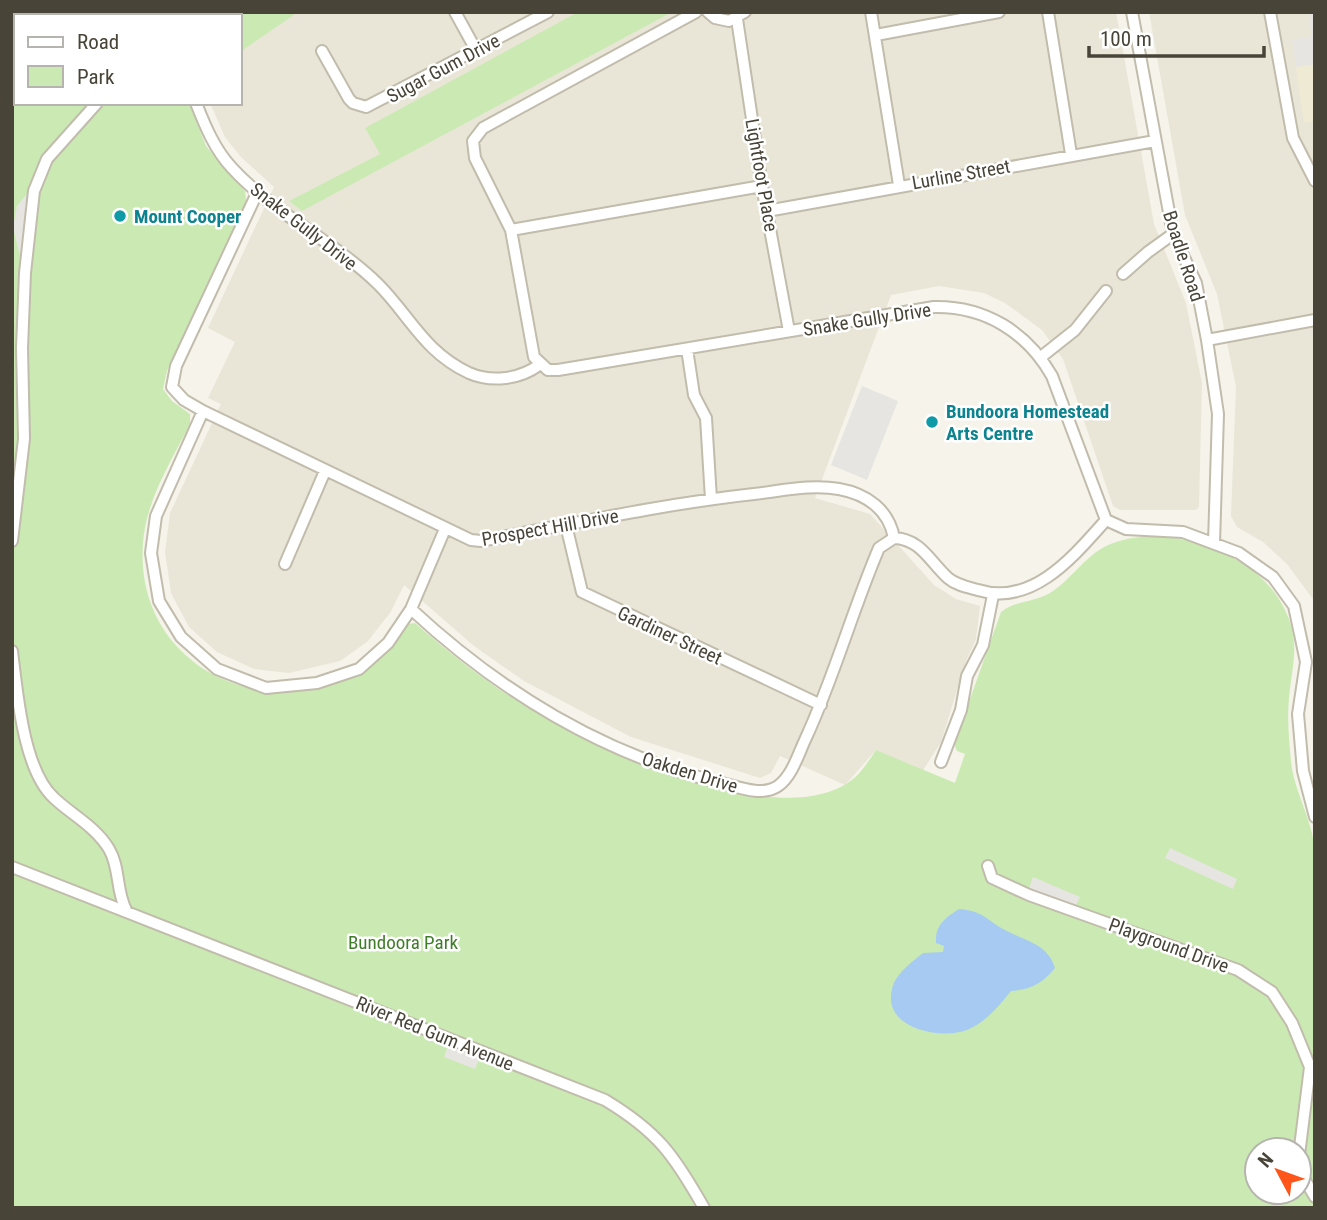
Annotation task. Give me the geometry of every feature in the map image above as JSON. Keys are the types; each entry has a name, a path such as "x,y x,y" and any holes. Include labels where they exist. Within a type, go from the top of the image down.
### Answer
{"street":[{"path":"455,12 475,50"},
{"name":"Sugar Gum Drive","path":"322,51 349,99 366,107 548,12"},
{"path":"539,365 533,354 511,230 475,158 473,141 484,128 696,12"},
{"path":"708,12 722,21 741,16"},
{"path":"871,12 900,185"},
{"path":"876,35 999,12"},
{"path":"1048,12 1071,155"},
{"name":"Boadle Road","path":"1132,12 1154,141 1174,234 1196,283 1207,340 1218,414 1214,543"},
{"path":"1270,12 1293,138 1315,181"},
{"name":"Lightfoot Place","path":"741,16 762,186 789,331"},
{"path":"12,541 24,439 22,348 34,191 47,159 95,105"},
{"name":"Snake Gully Drive","path":"197,105 219,151 232,168 378,285 425,341 470,374 493,379 520,377 539,365 558,370 950,307 973,310 1004,324 1041,357 1052,376 1106,520"},
{"name":"Lurline Street","path":"768,211 1154,141"},
{"path":"511,230 762,186"},
{"name":"Prospect Hill Drive","path":"258,191 176,366 172,387 184,400 204,411 471,540 481,541 711,499 818,487 842,489 880,507 890,522 894,538"},
{"path":"1123,274 1147,252 1174,234"},
{"path":"1041,357 1075,330 1107,291"},
{"path":"1207,340 1315,320"},
{"path":"687,349 694,395 706,418 711,499"},
{"path":"204,411 156,516 151,553 159,601 181,637 217,670 266,688 317,683 359,669 388,643 411,609 445,529"},
{"path":"285,564 325,471"},
{"path":"894,538 915,542 955,583 993,595 1008,595 1046,580 1106,520 1126,529 1183,532 1240,553 1273,577 1294,606 1306,662 1298,714 1303,771 1315,817"},
{"name":"Gardiner Street","path":"566,525 582,592 821,705"},
{"name":"Oakden Drive","path":"411,609 449,645 508,688 573,727 630,753 708,780 758,791 777,786 790,772 821,705 874,561 880,548 894,538"},
{"path":"941,762 961,710 967,676 983,645 993,595"},
{"path":"12,651 17,691 38,775 54,798 98,834 111,852 121,901 127,910"},
{"name":"Playground Drive","path":"988,866 992,877 1029,895 1238,970 1272,992 1292,1023 1310,1067 1301,1136"},
{"name":"River Red Gum Avenue","path":"12,867 605,1100 636,1118 666,1146 704,1208"}],"shaded area":[{"name":"Mount Cooper","path":"164,12 1116,12 1154,224 1186,303 1202,383 1199,507 1196,510 1120,510 1113,506 1063,359 1042,330 1005,303 984,293 939,286 891,295 815,498 870,514 934,585 956,599 980,606 976,639 966,661 941,742 922,772 876,750 845,785 780,756 771,773 760,778 631,737 524,681 474,646 404,585 390,613 367,642 340,661 289,673 254,669 217,652 189,627 171,593 165,552 170,513 221,404 208,398 235,342 208,328 274,187 241,157 225,137 211,105 242,105 242,14"},
{"path":"1149,12 1315,12 1315,602 1287,564 1263,542 1237,527 1231,516 1236,387 1217,294 1185,215"},
{"path":"1308,12 1315,12 1315,64 1296,67 1292,40 1312,36"},
{"path":"1315,64 1315,121 1304,123 1296,67"},
{"path":"31,189 23,268 13,227 17,206"},
{"path":"862,386 898,401 867,480 831,465"},
{"path":"1170,848 1237,879 1233,889 1165,858"},
{"path":"1033,877 1080,897 1075,907 1029,888"},
{"path":"449,1044 480,1056 475,1069 444,1057"}],"green space":[{"name":"Bundoora Park","path":"12,12 78,14 14,14 14,105 190,105 206,146 245,191 246,200 241,217 167,371 163,389 172,401 190,414 190,424 154,496 143,543 148,595 169,636 201,667 241,686 286,692 331,684 373,662 408,624 415,623 468,667 525,706 594,743 685,779 732,791 777,798 817,795 849,782 876,750 955,783 965,754 957,751 954,744 1001,612 1050,593 1106,546 1129,539 1154,536 1207,546 1232,557 1272,589 1285,610 1293,633 1289,738 1293,773 1314,842 1317,986 1315,1208 12,1208"},
{"path":"159,12 298,12 242,51 242,14"},
{"path":"578,12 672,12 302,211 289,201 380,154 365,128"}],"water":[{"path":"959,909 981,915 1037,945 1048,954 1055,968 1036,985 1011,991 986,1019 974,1027 956,1033 929,1032 904,1022 896,1014 891,1003 892,989 904,969 923,953 943,952 944,946 936,943 937,931 945,919"}],"place":[{"name":"Mount Cooper","path":"120,216"},
{"name":"Bundoora Homestead Arts Centre","path":"932,422"}]}
